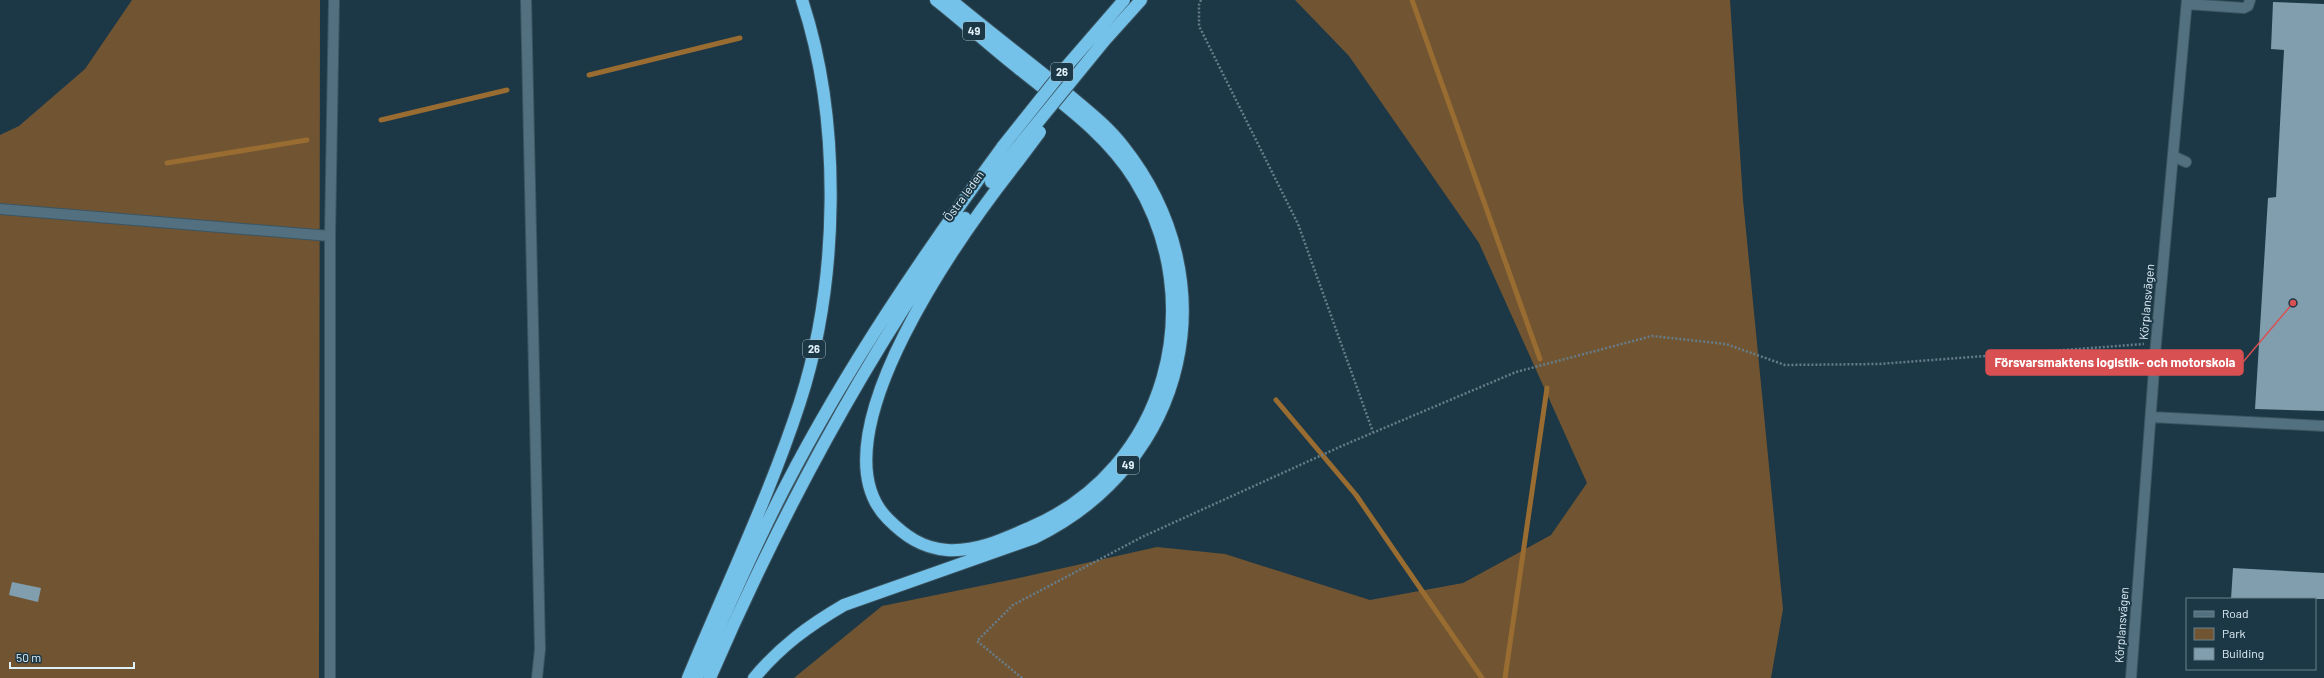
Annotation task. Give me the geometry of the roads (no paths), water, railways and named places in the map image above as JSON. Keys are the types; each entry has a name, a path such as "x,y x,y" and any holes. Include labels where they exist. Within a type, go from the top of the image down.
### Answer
{"highway":[{"name":"26","path":"688,678 741,557 778,462 800,400 815,346 826,277 830,216 829,158 824,93 813,34 802,0"},
{"name":"49","path":"936,0 1085,122 1117,154 1148,203 1159,229 1166,253 1173,301 1172,331 1166,366 1157,396 1142,426 1128,449 1105,476 1061,512 1041,523 1000,540 979,547 958,549 930,548 910,539 896,528 883,514 874,498 868,478 866,455 871,416 903,338 930,289 1011,153"},
{"name":"49","path":"754,678 783,646 815,621 844,605 1034,538 1060,526 1086,508 1109,487 1130,462 1149,435 1165,402 1177,367 1183,332 1183,296 1176,249 1163,212 1145,178 1122,145 1097,119 951,0"},
{"name":"26","path":"1011,153 1066,67 1124,0"},
{"name":"26","path":"697,678 754,551 785,487 823,419 901,290 1011,153 1100,46 1141,0"},
{"name":"Östra leden","path":"710,678 749,589 809,468 855,386 939,254 1011,153"}],"street":[{"path":"330,678 330,236 334,0"},
{"path":"526,0 540,649 537,678"},
{"path":"2187,2 2244,8 2248,6 2250,0"},
{"name":"Körplansvägen","path":"2131,678 2156,343 2187,2"},
{"path":"2180,73 2190,79"},
{"path":"2173,156 2186,162"},
{"path":"0,209 330,236"},
{"path":"2151,417 2324,426"}],"waterway":[{"path":"1412,0 1540,359"},
{"path":"589,75 740,38"},
{"path":"381,120 507,90"},
{"path":"167,163 307,140"},
{"path":"1505,678 1547,388"},
{"path":"1276,400 1356,495 1482,678"}],"place":[{"name":"Försvarsmaktens logistik- och motorskola","path":"2293,303"}]}
